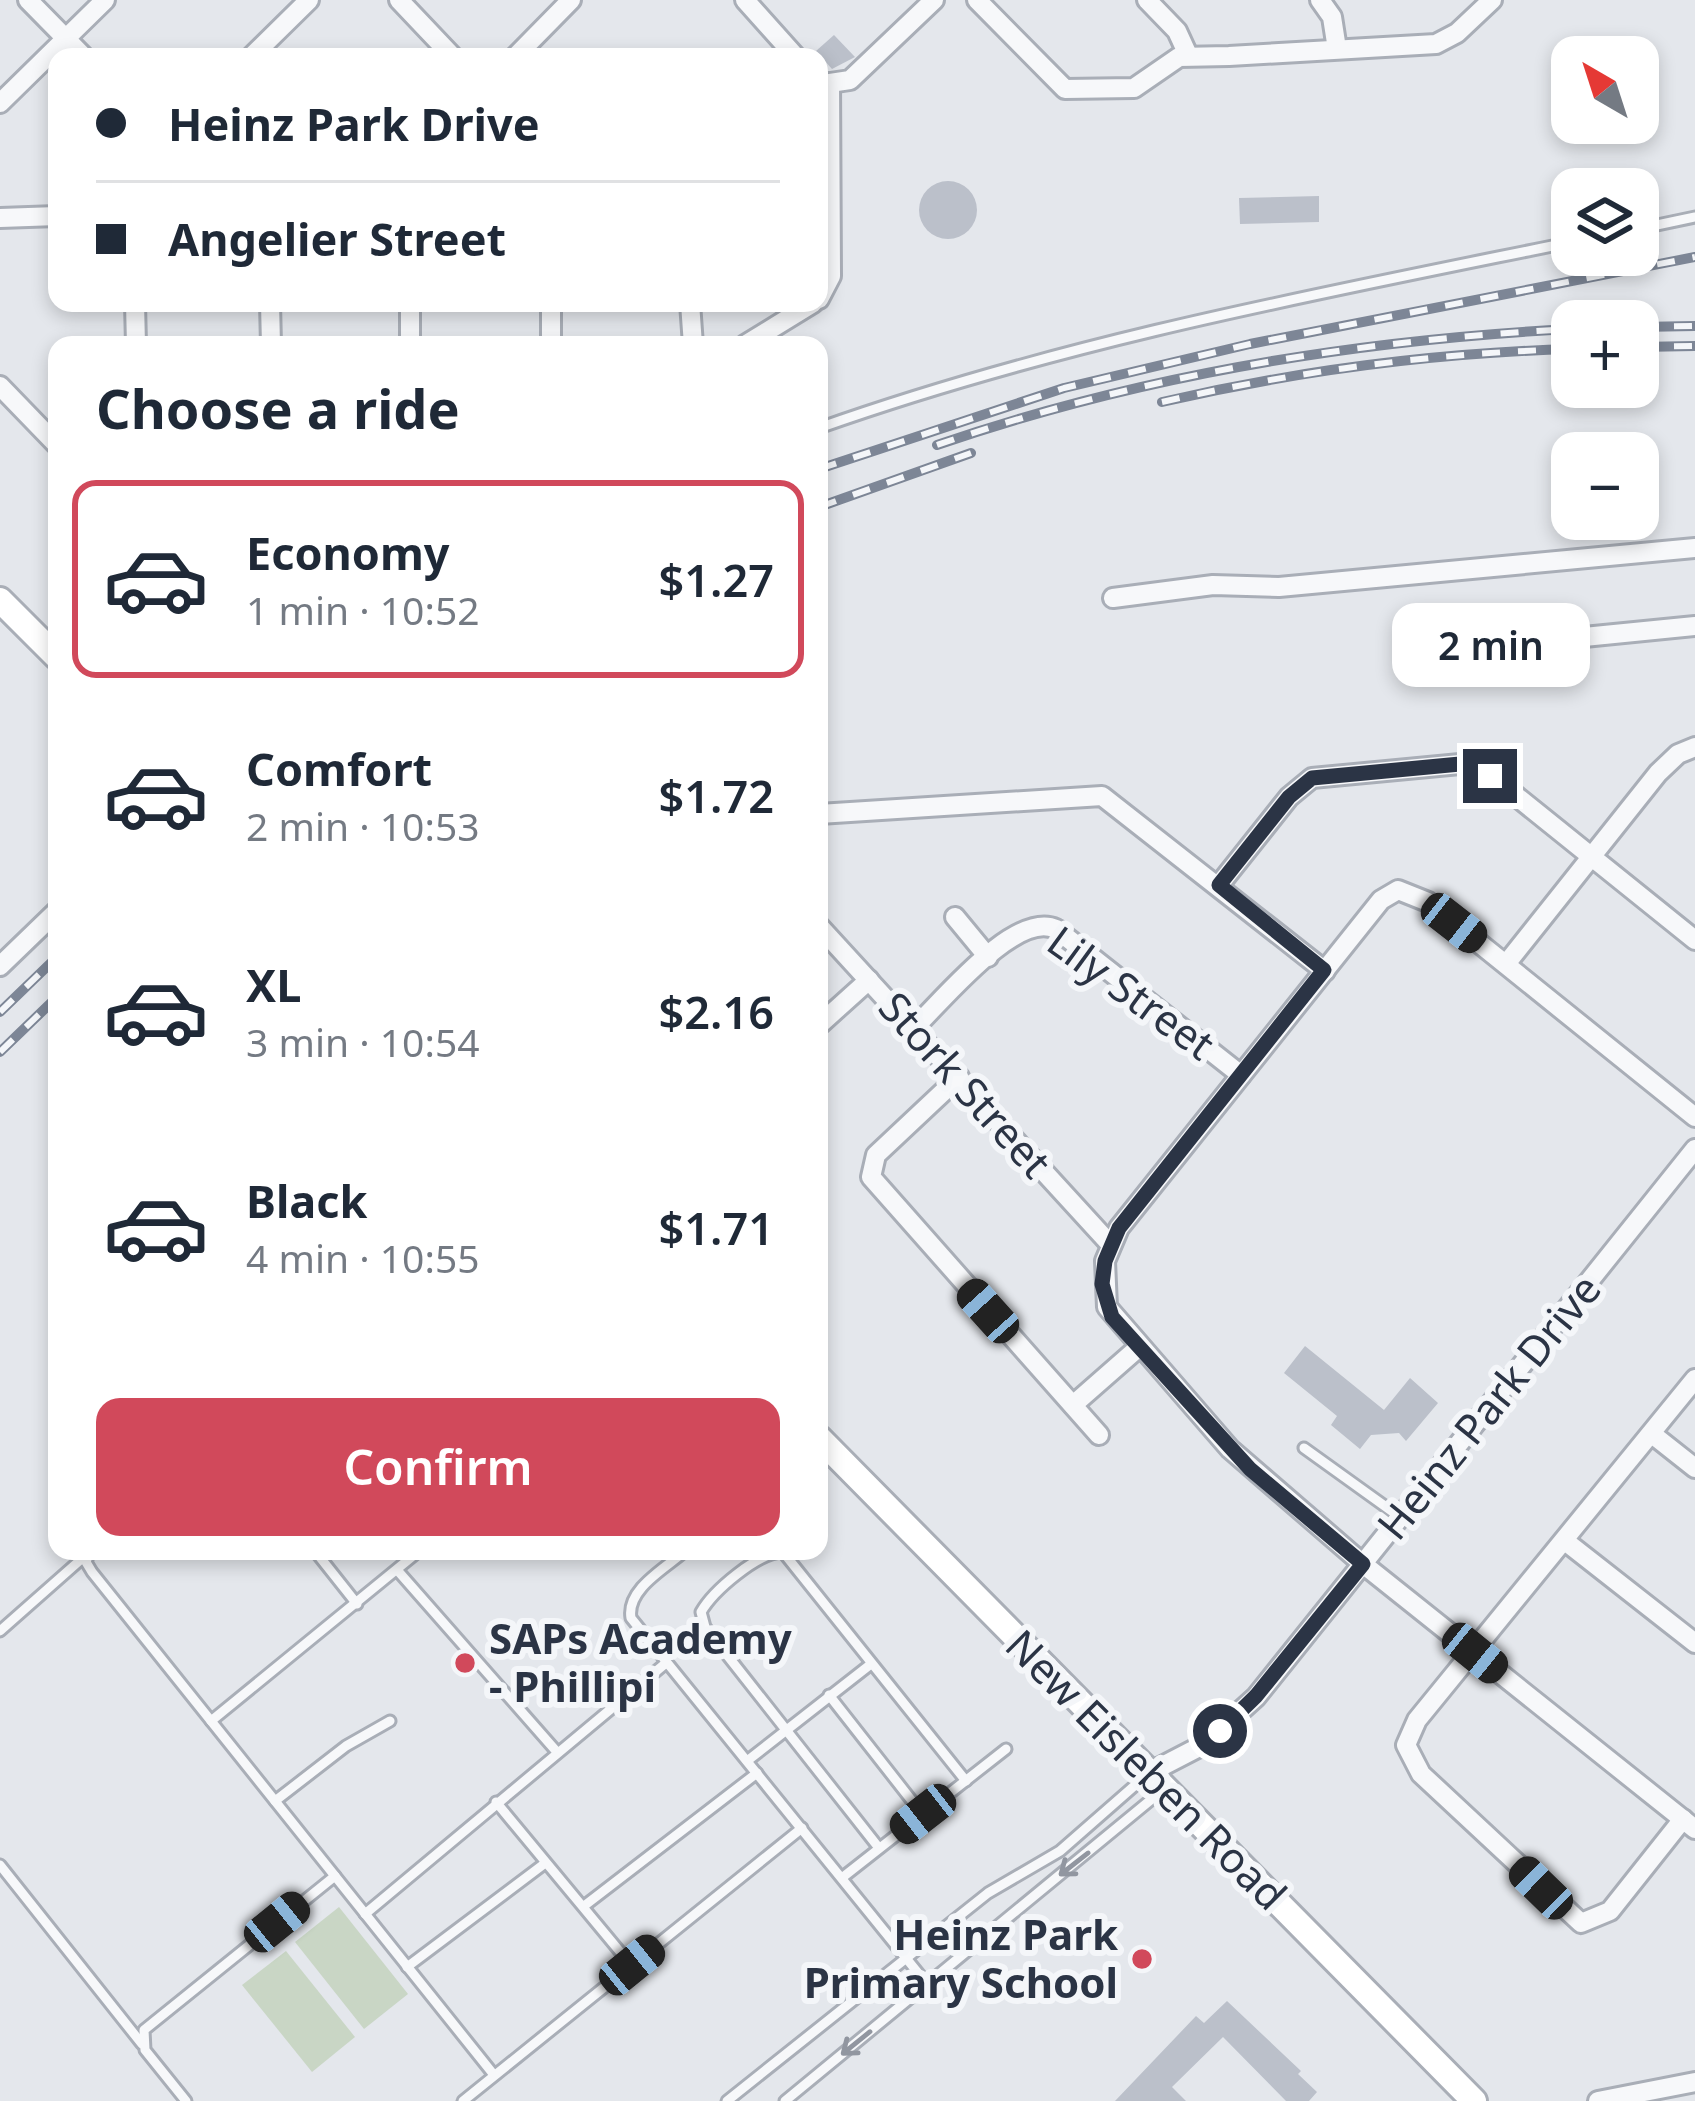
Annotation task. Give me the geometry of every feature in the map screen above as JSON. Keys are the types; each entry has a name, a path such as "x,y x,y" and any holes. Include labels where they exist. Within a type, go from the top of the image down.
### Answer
{"main road":[{"path":"0,600 48,648"},
{"name":"New Eisleben Road","path":"828,1447 1474,2101"}],"street":[{"path":"28,0 76,48"},
{"path":"57,48 105,0"},
{"path":"260,48 309,0"},
{"path":"399,0 444,48"},
{"path":"524,48 572,0"},
{"path":"745,0 788,48"},
{"path":"828,81 850,80 934,0"},
{"path":"977,0 1065,89 1134,88 1188,55 1436,44 1457,33 1492,0"},
{"path":"1148,0 1177,31 1188,55"},
{"path":"1320,0 1332,16 1337,49"},
{"path":"0,103 48,56"},
{"path":"828,192 828,281"},
{"path":"0,218 48,217"},
{"path":"760,336 798,312"},
{"path":"3,395 48,437"},
{"path":"1113,598 1213,585 1279,587 1695,548"},
{"path":"1584,637 1695,626"},
{"path":"1506,964 1658,773 1678,754 1695,747"},
{"path":"1219,885 1289,797 1312,778 1333,772 1471,765 1695,940"},
{"path":"828,813 1102,796 1324,970"},
{"path":"1695,1117 1428,902 1398,890 1381,900 1324,970 1110,1244 1103,1296 1112,1317 1138,1348 1250,1469 1363,1564 1475,1653 1689,1824 1610,1911 1591,1922 1571,1917 1408,1756 1406,1745 1417,1720 1475,1653 1695,1379"},
{"path":"955,917 988,957"},
{"path":"0,966 48,920"},
{"name":"Lily Street","path":"914,1028 1017,931 1050,926 1241,1075"},
{"name":"Stork Street","path":"828,936 1110,1244"},
{"path":"828,1017 869,980"},
{"path":"959,1078 876,1155 871,1177 1100,1435"},
{"name":"Heinz Park Drive","path":"1156,1781 1246,1708 1695,1149"},
{"path":"1073,1405 1138,1348"},
{"path":"1652,1433 1695,1468"},
{"path":"1565,1541 1695,1643"},
{"path":"1598,2101 1695,2082"}],"lane":[{"path":"1659,225 1695,217"},
{"path":"828,425 1073,348 1211,314 1551,246"},
{"path":"1304,1448 1400,1517"},
{"path":"0,1631 80,1560"},
{"path":"90,1560 92,1572 494,2075"},
{"path":"322,1560 357,1604"},
{"path":"211,1720 410,1560"},
{"path":"675,1560 639,1590 629,1610 666,1663 927,1984"},
{"path":"760,1560 705,1604 700,1618 880,1848"},
{"path":"791,1560 966,1780"},
{"path":"398,1571 556,1752"},
{"path":"365,1914 666,1663"},
{"path":"747,1761 871,1664"},
{"path":"829,1695 923,1814"},
{"path":"275,1801 346,1746 390,1721"},
{"path":"843,1877 1006,1749"},
{"path":"584,1906 757,1773"},
{"path":"727,2101 905,1957 1156,1781"},
{"path":"785,2101 1043,1888 1156,1781"},
{"path":"496,1802 632,1965"},
{"path":"463,2101 802,1828"},
{"path":"407,1966 544,1864"},
{"path":"0,1865 186,2101"},
{"path":"1031,1868 1043,1888"},
{"path":"142,2044 151,2024 335,1876"}],"green space":[{"path":"339,1907 408,1994 364,2029 295,1942"},
{"path":"286,1951 355,2037 312,2072 242,1985"}],"building":[{"path":"834,35 855,57 832,69 828,48 819,48"},
{"path":"948,181 968,190 977,210 968,230 948,239 928,230 919,210 928,190"},
{"path":"1319,196 1319,222 1240,224 1239,198"},
{"path":"1305,1346 1384,1410 1410,1378 1438,1403 1406,1441 1399,1433 1371,1435 1360,1449 1331,1425 1337,1416 1284,1373"},
{"path":"1227,2001 1301,2071 1298,2074 1317,2092 1309,2101 1286,2101 1223,2037 1172,2087 1186,2101 1115,2101 1196,2016 1204,2023"}],"railway":[{"path":"828,466 1064,388 1250,344 1695,257"},
{"path":"1659,327 1695,326"},
{"path":"937,445 1092,399 1250,365 1411,342 1551,330"},
{"path":"1659,347 1695,346"},
{"path":"1162,402 1366,365 1551,350"},
{"path":"828,504 971,453"},
{"path":"0,1012 48,966"},
{"path":"0,1052 48,1006"}],"place":[{"name":"SAPs Academy - Phillipi","path":"465,1663"},
{"name":"Heinz Park Primary School","path":"1142,1959"}],"route":[{"path":"1220,1731 1256,1696 1363,1564 1250,1469 1138,1348 1107,1307 1102,1284 1105,1261 1119,1228 1324,970 1219,885 1271,818 1301,785 1322,774 1460,764 1490,776"}]}
